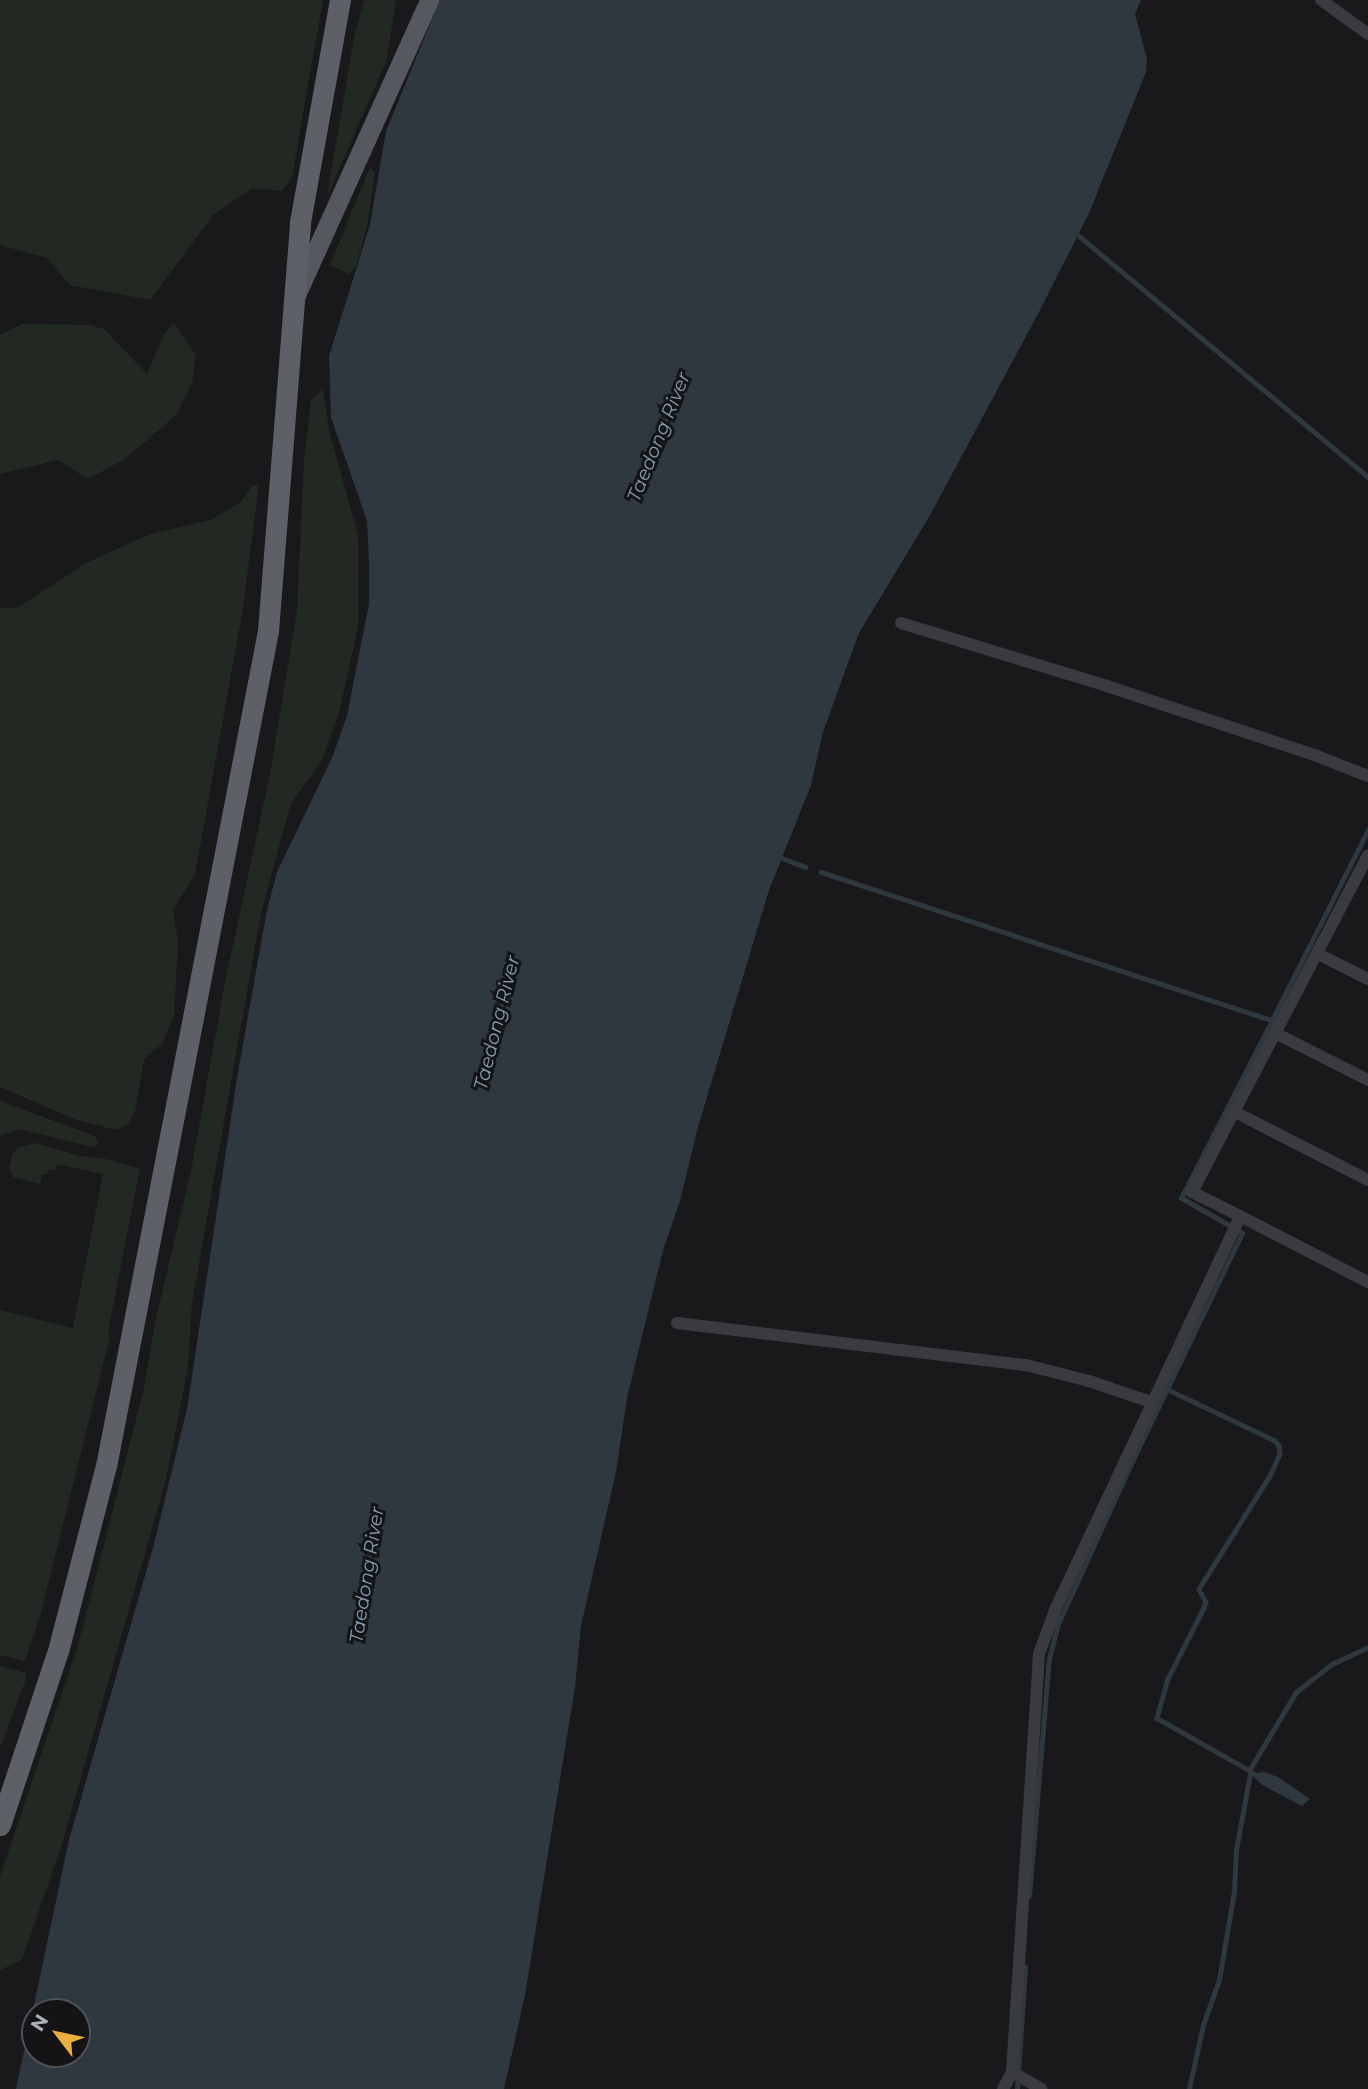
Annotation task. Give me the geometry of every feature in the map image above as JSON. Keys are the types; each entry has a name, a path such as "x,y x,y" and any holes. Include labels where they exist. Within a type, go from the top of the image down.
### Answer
{"highway":[{"path":"0,1825 58,1651 106,1465 268,631 300,222 340,0"}],"main road":[{"path":"296,296 429,0"}],"street":[{"path":"1321,0 1368,34"},
{"path":"901,623 1107,686 1317,756 1368,776"},
{"path":"1368,855 1363,876 1318,954 1192,1192 1368,1282"},
{"path":"1318,954 1368,979"},
{"path":"1277,1034 1368,1080"},
{"path":"1235,1112 1368,1180"},
{"path":"1003,2089 1012,2072 1039,1654 1055,1609 1240,1216"},
{"path":"677,1322 1026,1365 1089,1381 1151,1402"},
{"path":"1012,2072 1041,2089"}],"shaded area":[{"path":"0,0 323,0 292,177 282,191 252,188 213,215 150,300 70,285 47,258 0,245"},
{"path":"364,0 396,0 386,62 327,197 354,37"},
{"path":"370,167 375,173 367,227 356,266 349,274 330,265"},
{"path":"174,323 196,355 192,383 176,415 123,460 88,479 58,460 0,474 0,335 22,324 90,325 104,329 147,374 164,334"},
{"path":"323,389 329,430 358,535 359,622 339,713 322,760 291,803 261,913 192,1303 188,1367 165,1483 62,1844 22,1960 0,1970 0,1876 78,1646 143,1392 156,1318 191,1171 225,982 270,774 297,610 304,461 311,400"},
{"path":"259,484 243,608 195,875 173,909 178,942 174,1015 163,1043 144,1059 135,1112 128,1124 116,1130 74,1119 0,1087 0,608 17,608 86,563 150,534 210,520 241,502 252,486"},
{"path":"0,1101 95,1136 99,1144 92,1147 19,1129 0,1136"},
{"path":"37,1143 79,1156 106,1159 140,1169 108,1331 110,1337 41,1613 25,1661 0,1655 0,1310 73,1328 103,1174 57,1164 55,1170 49,1169 48,1174 42,1174 40,1184 13,1177 9,1168 13,1153 19,1147"},
{"path":"0,1666 26,1673 26,1679 0,1748"}],"water":[{"name":"Taedong River","path":"440,0 1141,0 1135,14 1147,59 1146,72 1089,213 929,517 859,633 823,732 811,785 769,890 698,1127 680,1201 663,1250 627,1398 616,1472 581,1626 575,1687 525,1995 504,2089 16,2089 21,2066 21,2068 91,2068 91,1998 35,1998 69,1840 153,1548 187,1409 237,1078 267,910 277,872 332,758 347,716 369,604 367,521 331,417 329,356 370,225 386,131"},
{"path":"1252,1769 1256,1773 1264,1772 1278,1777 1310,1799 1302,1806 1296,1803 1261,1784 1248,1771"}],"waterway":[{"path":"1078,235 1368,477"},
{"path":"821,872 1272,1020 1368,830"},
{"path":"782,858 805,867"},
{"path":"1029,1896 1049,1659 1057,1626 1128,1470 1242,1233 1181,1198 1272,1020"},
{"path":"1167,1389 1274,1440 1279,1445 1280,1454 1270,1476 1199,1589 1206,1602 1168,1679 1157,1718 1249,1770"},
{"path":"1250,1769 1296,1692 1332,1664 1368,1647"},
{"path":"1189,2089 1203,2025 1219,1980 1234,1891 1236,1850 1250,1774"},
{"path":"1017,2089 1025,1967"}]}
